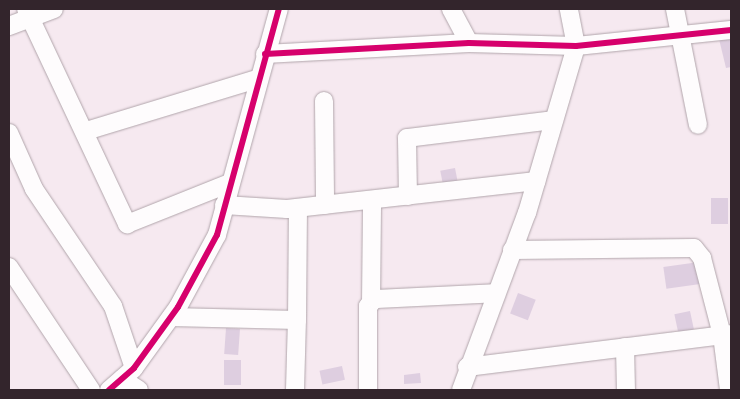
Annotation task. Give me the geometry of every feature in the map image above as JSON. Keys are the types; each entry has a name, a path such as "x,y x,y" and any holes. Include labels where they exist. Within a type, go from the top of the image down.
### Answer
{"street":[{"path":"9,26 27,14 54,9"},
{"path":"122,379 171,317 216,235 257,79 279,9"},
{"path":"450,9 469,43"},
{"path":"461,390 467,367 536,181 576,46 569,9"},
{"path":"676,9 698,125"},
{"path":"27,14 86,131 127,224 230,183"},
{"path":"265,54 469,43 576,46 731,30"},
{"path":"86,131 257,79"},
{"path":"324,101 325,205"},
{"path":"408,196 407,138 554,120"},
{"path":"9,133 34,189 113,306 122,379"},
{"path":"224,205 298,208 536,181"},
{"path":"368,390 372,200"},
{"path":"295,390 298,208"},
{"path":"512,250 694,248 702,258 726,335 729,390"},
{"path":"9,267 91,390"},
{"path":"371,302 496,293"},
{"path":"171,317 297,320"},
{"path":"467,367 726,335"},
{"path":"625,347 626,390"},
{"path":"122,379 139,390"}],"building":[{"path":"731,36 731,67 726,68 719,39"},
{"path":"455,168 458,184 443,187 440,171"},
{"path":"711,198 728,198 728,224 711,224"},
{"path":"699,262 702,284 666,289 663,267"},
{"path":"518,293 536,300 528,320 510,314"},
{"path":"690,311 695,334 679,338 674,314"},
{"path":"226,328 240,329 238,355 224,354"},
{"path":"224,360 241,360 241,385 224,385"},
{"path":"342,366 345,380 322,384 320,371"},
{"path":"420,373 421,383 404,384 404,375"}],"cycle path":[{"path":"109,390 134,368 178,307 217,235 279,9"},
{"path":"265,54 469,43 576,46 731,30"}]}
